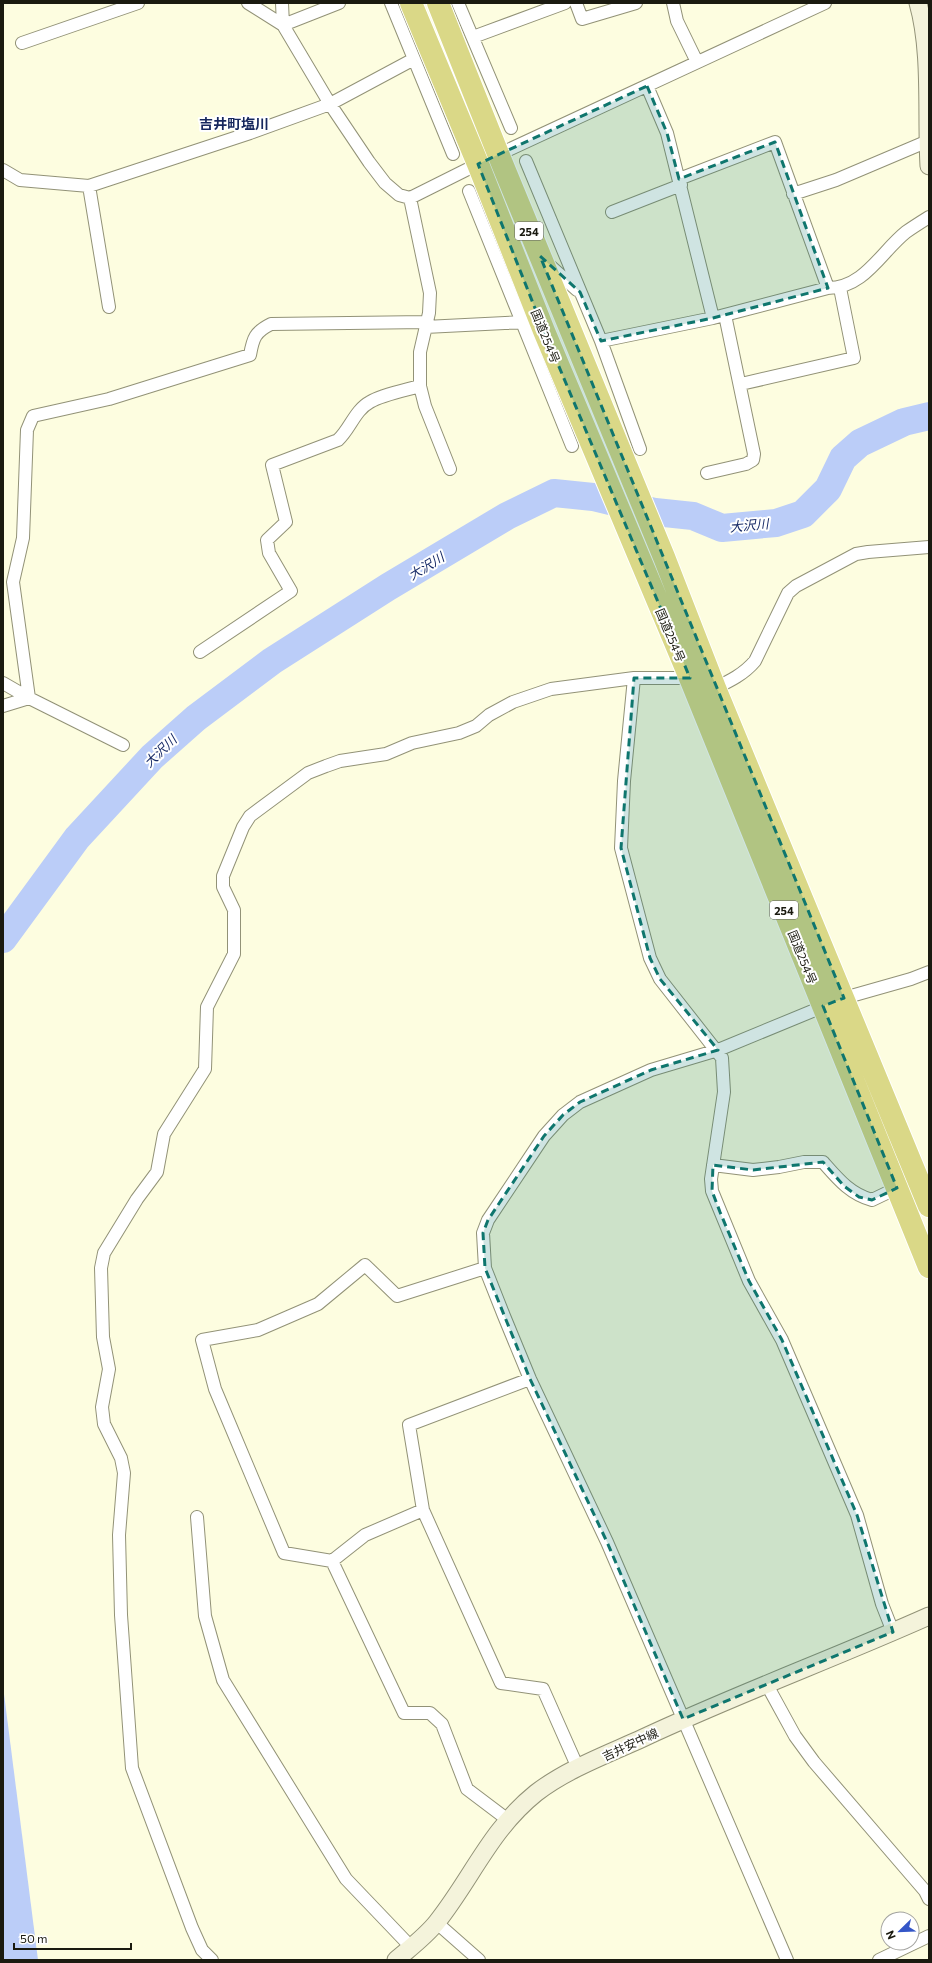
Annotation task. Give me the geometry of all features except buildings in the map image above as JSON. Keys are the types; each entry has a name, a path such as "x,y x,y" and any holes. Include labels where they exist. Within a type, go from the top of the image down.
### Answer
{"highway":[{"name":"国道254号","path":"444,4 498,156 540,256 632,453 664,557 715,688 929,1206"},
{"name":"国道254号","path":"405,12 445,83 544,331 690,678 929,1267"}],"main road":[{"path":"918,3 922,14 928,53 929,166"},
{"name":"吉井安中線","path":"396,1960 436,1923 488,1844 508,1820 536,1793 578,1768 683,1719 929,1616"}],"street":[{"path":"22,43 138,3"},
{"path":"248,3 283,24"},
{"path":"282,3 283,24 330,104 385,183 399,195 410,198 478,164 825,3"},
{"path":"283,24 339,3"},
{"path":"391,3 405,12 414,59 453,154"},
{"path":"473,37 565,3"},
{"path":"576,3 582,19 636,3"},
{"path":"673,3 677,21 697,62"},
{"path":"444,4 473,37 511,128"},
{"path":"3,170 20,180 89,186 250,133 330,104 414,59"},
{"path":"647,86 667,132 713,318"},
{"path":"793,194 836,180 928,141"},
{"path":"612,212 775,142 793,194 834,288 854,358 740,384"},
{"path":"526,161 601,341 632,453"},
{"path":"89,186 109,307"},
{"path":"469,191 572,446"},
{"path":"410,198 430,293 429,313 420,352 420,386 425,406 450,469"},
{"path":"601,341 713,318 834,288 856,281 906,232 929,218"},
{"path":"540,256 580,292"},
{"path":"707,473 746,464 753,460 754,454 725,315"},
{"path":"29,698 13,582 23,538 27,430 33,416 109,399 250,355 255,336 262,329 271,324 425,325 523,322"},
{"path":"200,652 291,591 269,553 267,540 286,522 272,465 338,440 369,402 420,386"},
{"path":"715,688 732,680 755,661 788,593 796,586 856,554 905,548 929,547"},
{"path":"634,678 624,781 621,848 650,958 660,980 718,1050 722,1058 724,1092 711,1179 712,1191 749,1281 782,1340 857,1515 882,1604 893,1632"},
{"path":"212,1960 202,1950 192,1928 132,1768 121,1607 119,1535 124,1473 121,1458 104,1424 102,1407 109,1369 103,1337 101,1268 104,1253 136,1199 157,1172 164,1134 204,1069 207,1007 234,954 234,910 223,887 223,876 243,827 250,816 308,773 340,761 386,754 412,743 459,733 476,726 489,715 513,702 551,689 634,678 690,678"},
{"path":"3,683 29,698 123,745"},
{"path":"3,706 29,698"},
{"path":"787,1960 607,1542 530,1379 485,1268 483,1233 488,1220 544,1136 563,1115 580,1102 651,1070 718,1050 844,998 911,979 929,972"},
{"path":"713,1164 753,1170 780,1167 804,1162 823,1162 844,1186 859,1197 872,1200 897,1188"},
{"path":"423,1510 365,1535 332,1561 284,1553 215,1389 202,1340 258,1330 318,1304 365,1265 397,1296 485,1268"},
{"path":"530,1379 409,1426 423,1510 501,1683 543,1689 578,1768"},
{"path":"197,1516 204,1616 223,1680 346,1879 411,1947"},
{"path":"332,1561 404,1713 430,1713 442,1724 467,1789 508,1820"},
{"path":"767,1684 794,1736 814,1762 925,1890 929,1898"},
{"path":"436,1923 479,1960"},
{"path":"879,1960 929,1936"}],"highlighted area":[{"path":"647,86 667,133 679,179 775,142 828,288 713,318 601,341 580,292 540,256 844,998 823,1006 897,1188 872,1200 859,1197 844,1186 823,1162 753,1170 713,1165 712,1191 720,1212 749,1281 782,1340 857,1515 893,1632 683,1719 607,1542 530,1379 485,1268 483,1233 488,1220 544,1136 563,1115 580,1102 651,1070 718,1050 660,979 650,958 621,848 634,678 690,678 544,331 478,164"}],"water":[{"path":"3,1686 38,1960 3,1960"}],"waterway":[{"name":"大沢川","path":"3,939 77,838 152,757 196,718 272,661 388,587 507,516 554,493 593,497 655,512 693,516 722,528 776,523 803,514 828,489 843,458 860,443 904,422 929,416"}],"district":[{"name":"吉井町塩川","path":"234,123"}]}
